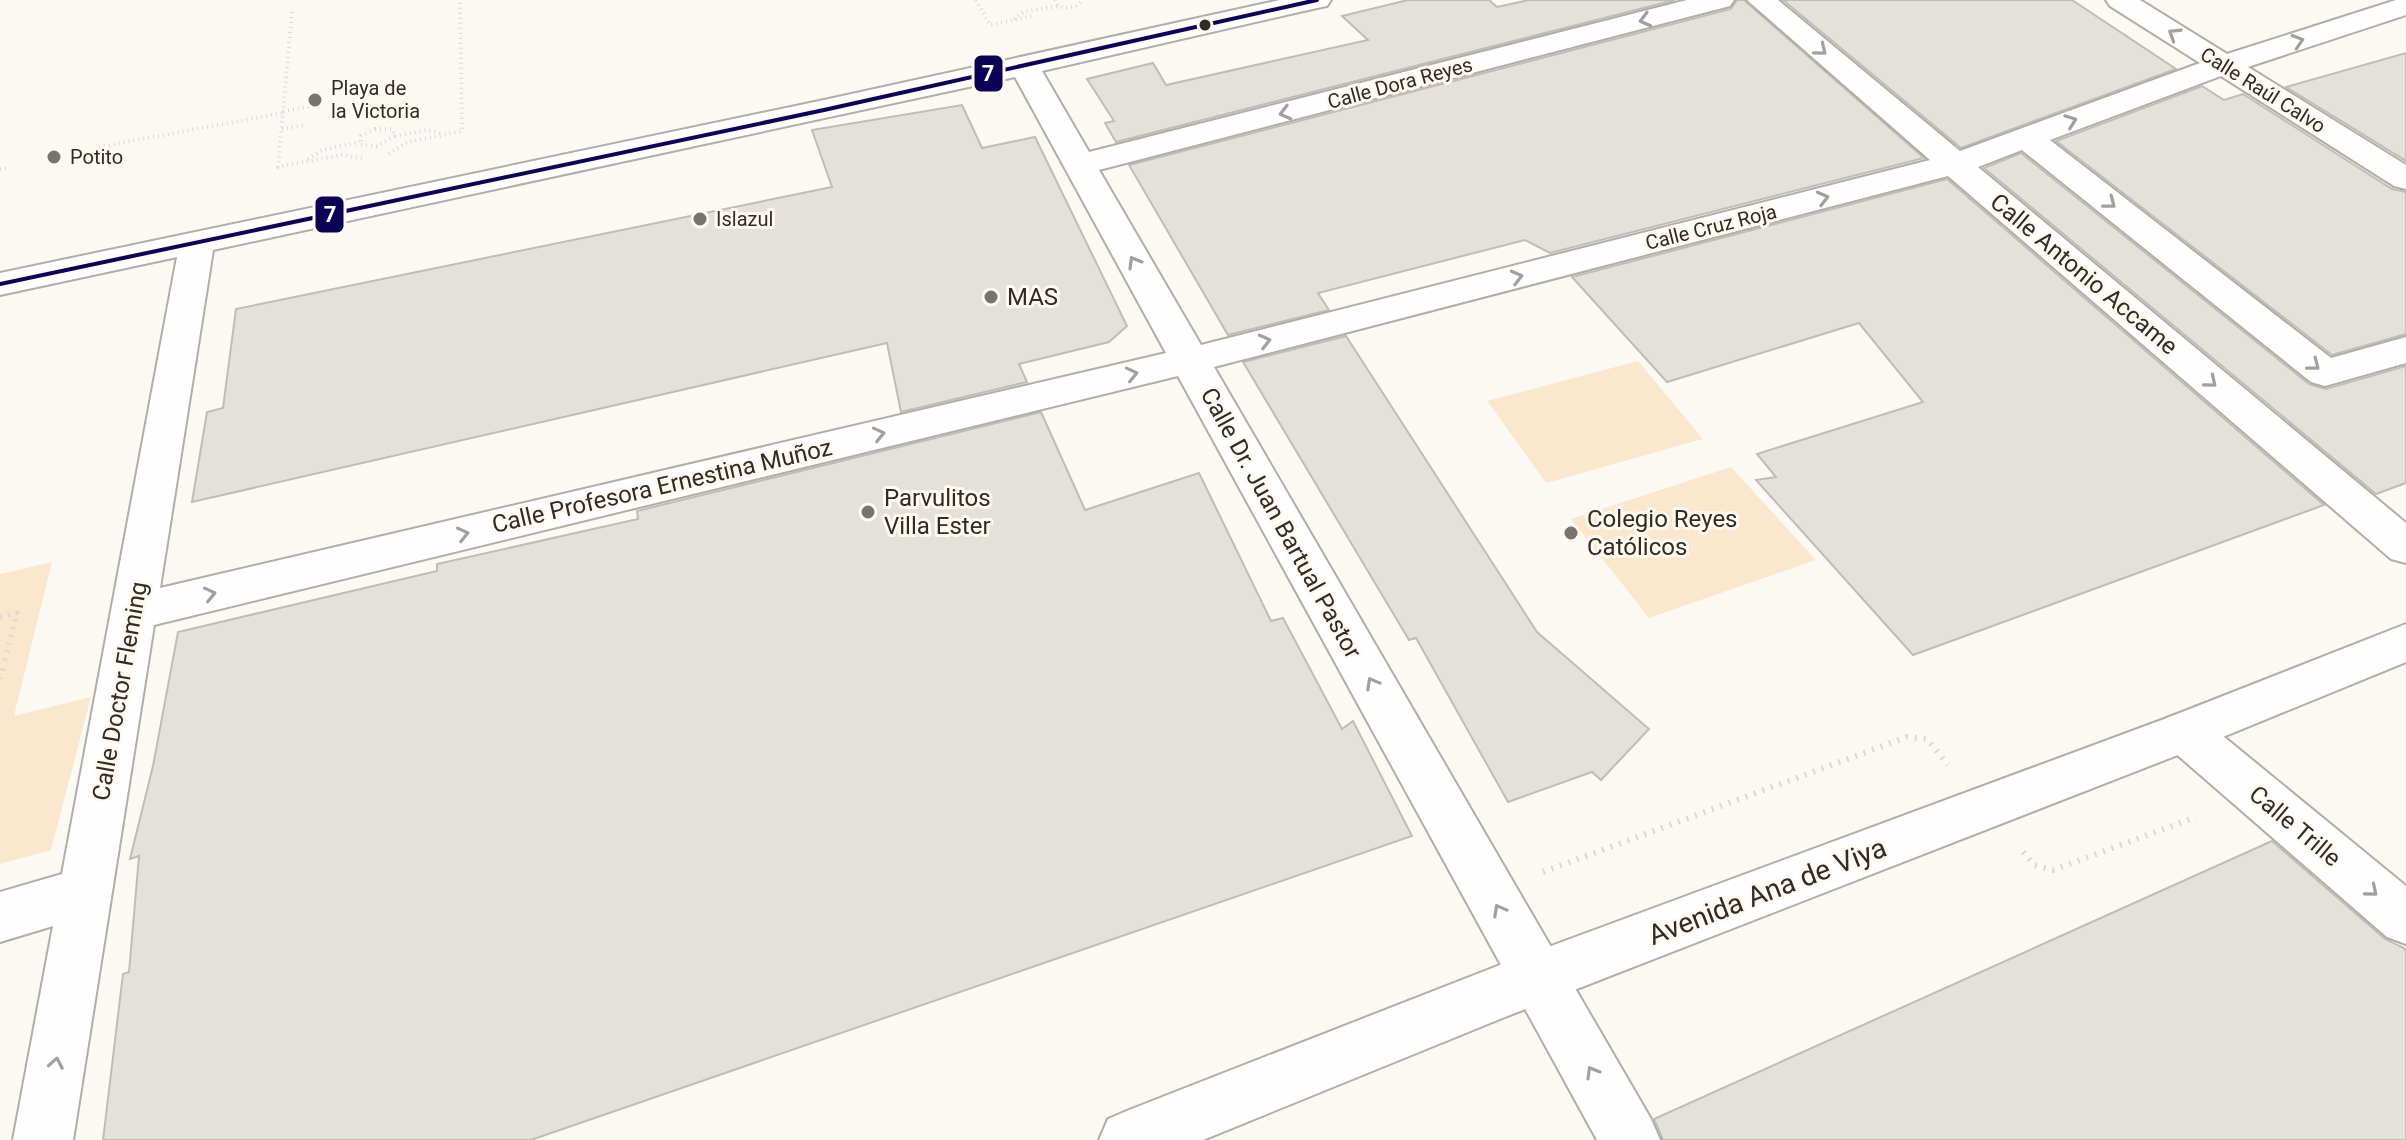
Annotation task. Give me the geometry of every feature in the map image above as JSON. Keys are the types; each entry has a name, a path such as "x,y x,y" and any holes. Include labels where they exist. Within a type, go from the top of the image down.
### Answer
{"street":[{"path":"0,284 1025,68 1317,0"},
{"name":"Calle Dora Reyes","path":"1079,165 1720,0"},
{"name":"Calle Antonio Accame","path":"1761,0 2406,547"},
{"name":"Calle Raúl Calvo","path":"2120,0 2406,179"},
{"name":"Calle Cruz Roja","path":"1190,360 1955,164 2223,65 2406,6"},
{"name":"Calle Dr. Juan Bartual Pastor","path":"1025,68 1630,1140"},
{"path":"2027,138 2325,373 2406,350"},
{"name":"Calle Doctor Fleming","path":"43,1140 197,243"},
{"name":"Calle Profesora Ernestina Muñoz","path":"134,612 1190,360"},
{"name":"Avenida Ana de Viya","path":"1146,1137 1538,978 2184,732 2406,642"},
{"name":"Calle Trille","path":"2184,732 2406,919"},
{"path":"0,917 86,892"}],"path":[{"path":"383,155 392,153 407,142 462,131 460,0"},
{"path":"1055,0 1058,6"},
{"path":"1013,20 1023,12 1058,6 1072,8 1083,0"},
{"path":"292,12 278,167 342,155 358,160 373,157"},
{"path":"99,147 321,105"},
{"path":"282,129 306,125"},
{"path":"360,142 361,136 375,129 392,129 395,136"},
{"path":"305,162 322,150 360,142 366,146 377,146 395,136 427,130 446,134"},
{"path":"0,169 8,168"},
{"path":"0,617 17,613 0,679"},
{"path":"1538,874 1907,737 1927,739 2034,865 2053,870 2201,815"}],"shaded area":[{"path":"1638,361 1703,439 1546,483 1487,401"},
{"path":"1731,467 1816,560 1649,618 1571,519"},
{"path":"52,562 14,716 91,697 51,850 0,864 0,574"}],"building":[{"path":"1408,0 1489,0 1497,7 1529,0 1675,0 1116,142 1105,123 1114,121 1087,79 1153,63 1166,85 1368,40 1342,16"},
{"path":"1737,0 1744,0 1924,158 1550,253 1525,240 1318,293 1329,310 1228,335 1129,165 1731,9"},
{"path":"1783,0 2072,0 2176,69 1961,148"},
{"path":"2406,53 2406,161 2286,87"},
{"path":"2202,86 2224,100 2243,94 2392,189 2406,192 2406,334 2332,355 2056,141"},
{"path":"962,105 982,148 1035,137 1127,326 1109,342 1019,364 1027,382 901,412 887,343 192,502 207,412 223,408 236,309 832,187 812,130"},
{"path":"2021,153 2309,384 2326,389 2406,366 2406,483 2376,494 1984,168"},
{"path":"1947,179 2324,505 1913,655 1756,480 1776,477 1757,454 1923,402 1859,323 1667,382 1572,277"},
{"path":"1346,336 1537,632 1649,729 1601,780 1592,772 1508,802 1416,638 1409,640 1243,362"},
{"path":"1041,412 1085,510 1199,473 1271,621 1283,618 1342,729 1353,721 1412,836 531,1140 103,1140 123,974 129,972 139,856 130,859 153,766 178,632 437,571 437,564 638,519 637,511"},
{"path":"2272,841 2385,939 2406,949 2406,1140 1663,1140 1654,1119"}],"transit line":[{"name":"7","path":"0,284 824,110 1317,0"}],"place":[{"name":"Playa de la Victoria","path":"315,100"},
{"name":"Potito","path":"54,157"},
{"name":"Islazul","path":"700,219"},
{"name":"MAS","path":"991,297"},
{"name":"Parvulitos Villa Ester","path":"868,512"},
{"name":"Colegio Reyes Católicos","path":"1571,533"}]}
